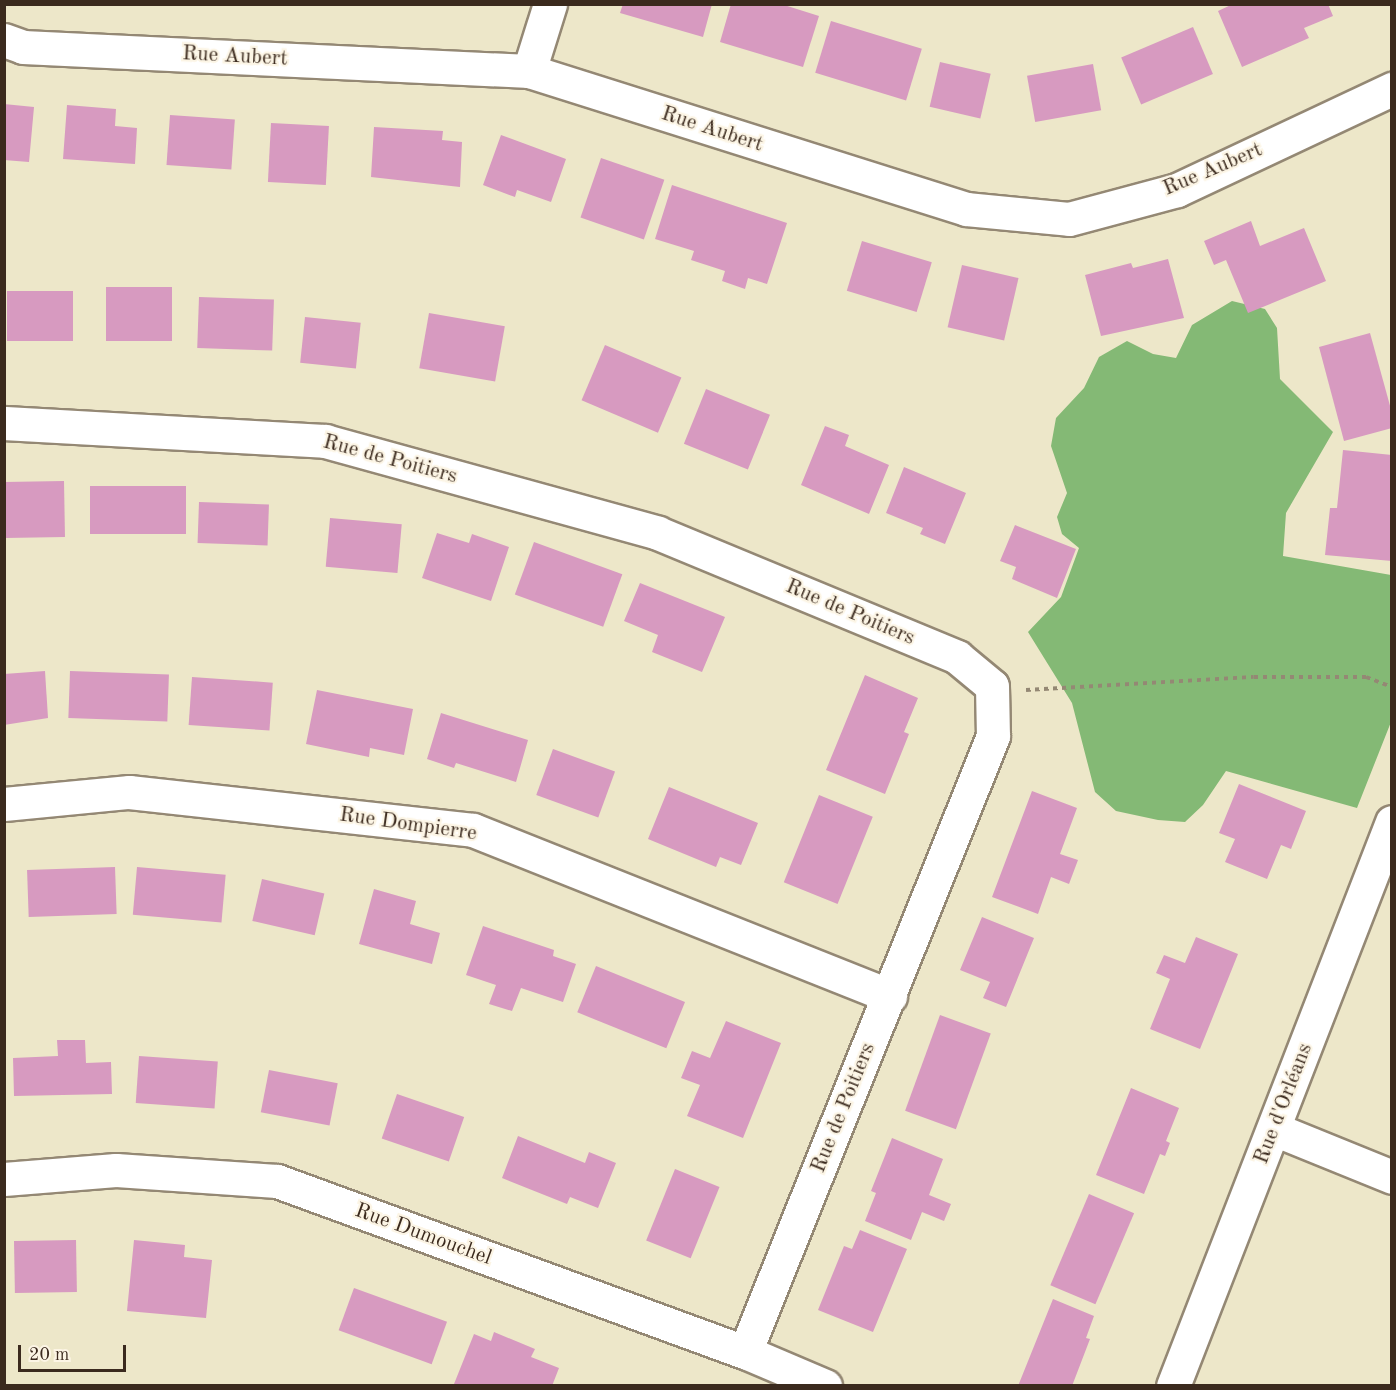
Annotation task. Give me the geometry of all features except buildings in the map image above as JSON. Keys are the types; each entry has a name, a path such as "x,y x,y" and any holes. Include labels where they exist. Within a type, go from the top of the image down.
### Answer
{"street":[{"path":"529,71 550,4"},
{"name":"Rue Aubert","path":"4,40 23,47 529,71 966,209 1069,219 1177,190 1387,100"},
{"name":"Rue de Poitiers","path":"4,423 337,444 658,533 957,657 992,686 993,736 745,1352"},
{"name":"Rue Dompierre","path":"4,804 129,792 472,830 890,996"},
{"name":"Rue d'Orléans","path":"1173,1386 1392,822"},
{"path":"1274,1129 1392,1177"},
{"name":"Rue Dumouchel","path":"4,1179 116,1170 277,1181 745,1352 825,1386"}],"path":[{"path":"992,694 1087,684 1154,686 1254,677 1366,677 1392,687"}],"green space":[{"path":"1232,301 1265,309 1277,328 1280,379 1333,432 1286,513 1283,556 1391,575 1391,722 1357,808 1226,771 1203,805 1185,822 1158,820 1116,811 1095,792 1072,703 1028,632 1061,597 1079,548 1062,534 1057,517 1067,493 1051,446 1056,418 1084,388 1099,357 1127,341 1153,354 1176,358 1192,325"}]}
